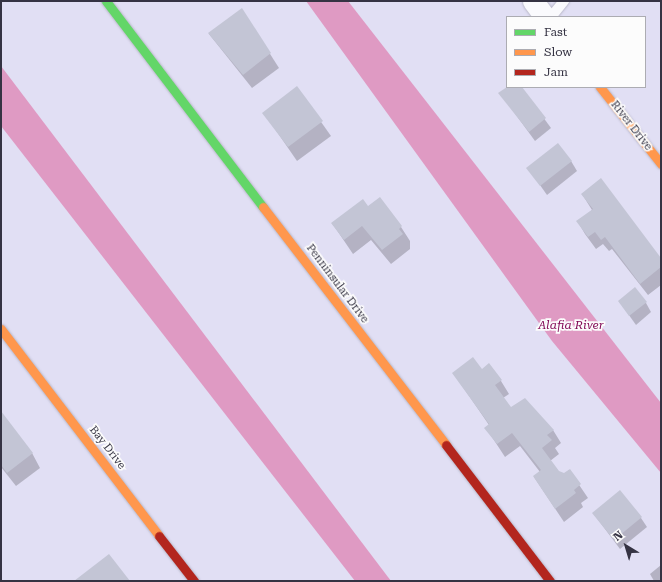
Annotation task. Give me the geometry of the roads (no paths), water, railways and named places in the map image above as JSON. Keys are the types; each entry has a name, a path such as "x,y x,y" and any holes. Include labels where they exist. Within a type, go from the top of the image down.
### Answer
{"street":[{"name":"Penninsular Drive","path":"106,1 550,581"},
{"path":"533,1 544,16"},
{"name":"River Drive","path":"601,88 661,164"},
{"name":"Bay Drive","path":"1,329 194,581"}],"lane":[{"path":"552,16 564,1"}],"water":[{"name":"Alafia River","path":"306,1 348,1 661,403 661,473 552,341"},
{"path":"1,66 391,581 355,581 1,126"}]}
